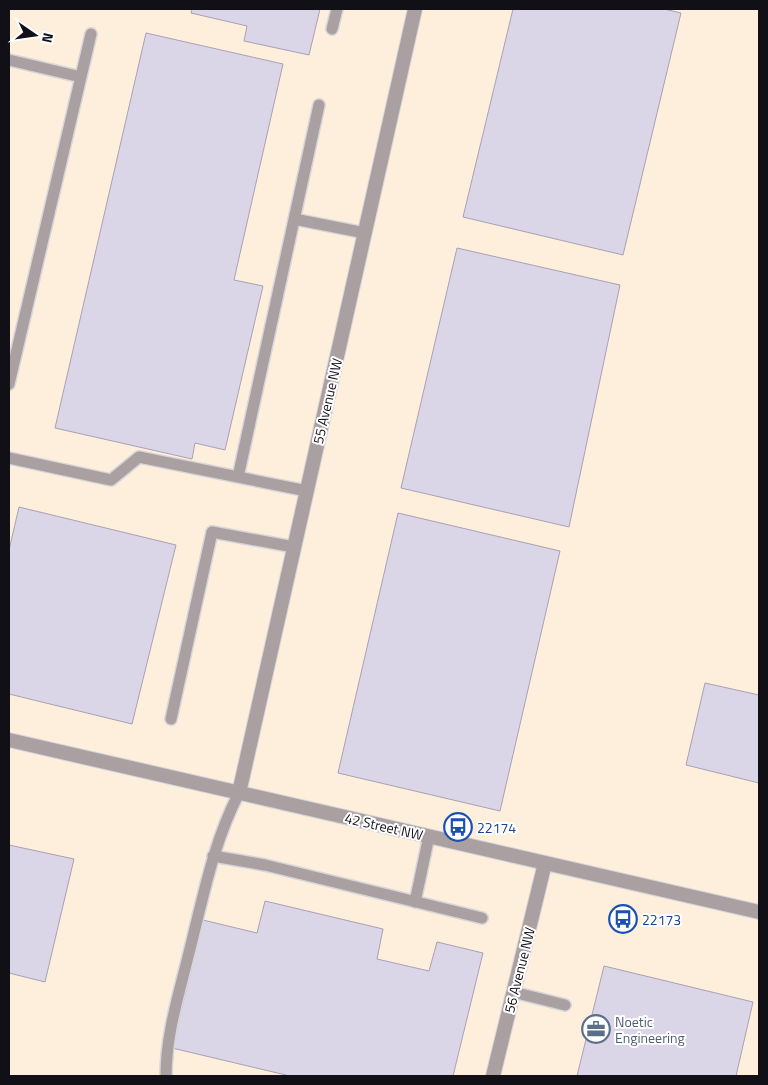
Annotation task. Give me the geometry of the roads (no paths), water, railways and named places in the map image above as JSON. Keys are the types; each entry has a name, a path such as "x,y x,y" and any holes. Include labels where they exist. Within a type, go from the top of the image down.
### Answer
{"street":[{"name":"55 Avenue NW","path":"239,793 415,9"},
{"name":"42 Street NW","path":"9,740 759,912"},
{"name":"56 Avenue NW","path":"493,1076 545,863"}],"lane":[{"path":"332,29 337,9"},
{"path":"9,384 91,34"},
{"path":"9,60 81,77"},
{"path":"238,477 319,105"},
{"path":"294,219 365,233"},
{"path":"9,458 111,480 139,457 307,491"},
{"path":"170,719 212,532 294,547"},
{"path":"166,1076 167,1041 213,856 226,818 239,793"},
{"path":"415,902 429,836"},
{"path":"213,856 265,865 482,918"},
{"path":"513,992 565,1004"}],"place":[{"name":"22174","path":"458,827"},
{"name":"22173","path":"623,919"},
{"name":"Noetic Engineering","path":"596,1029"}]}
